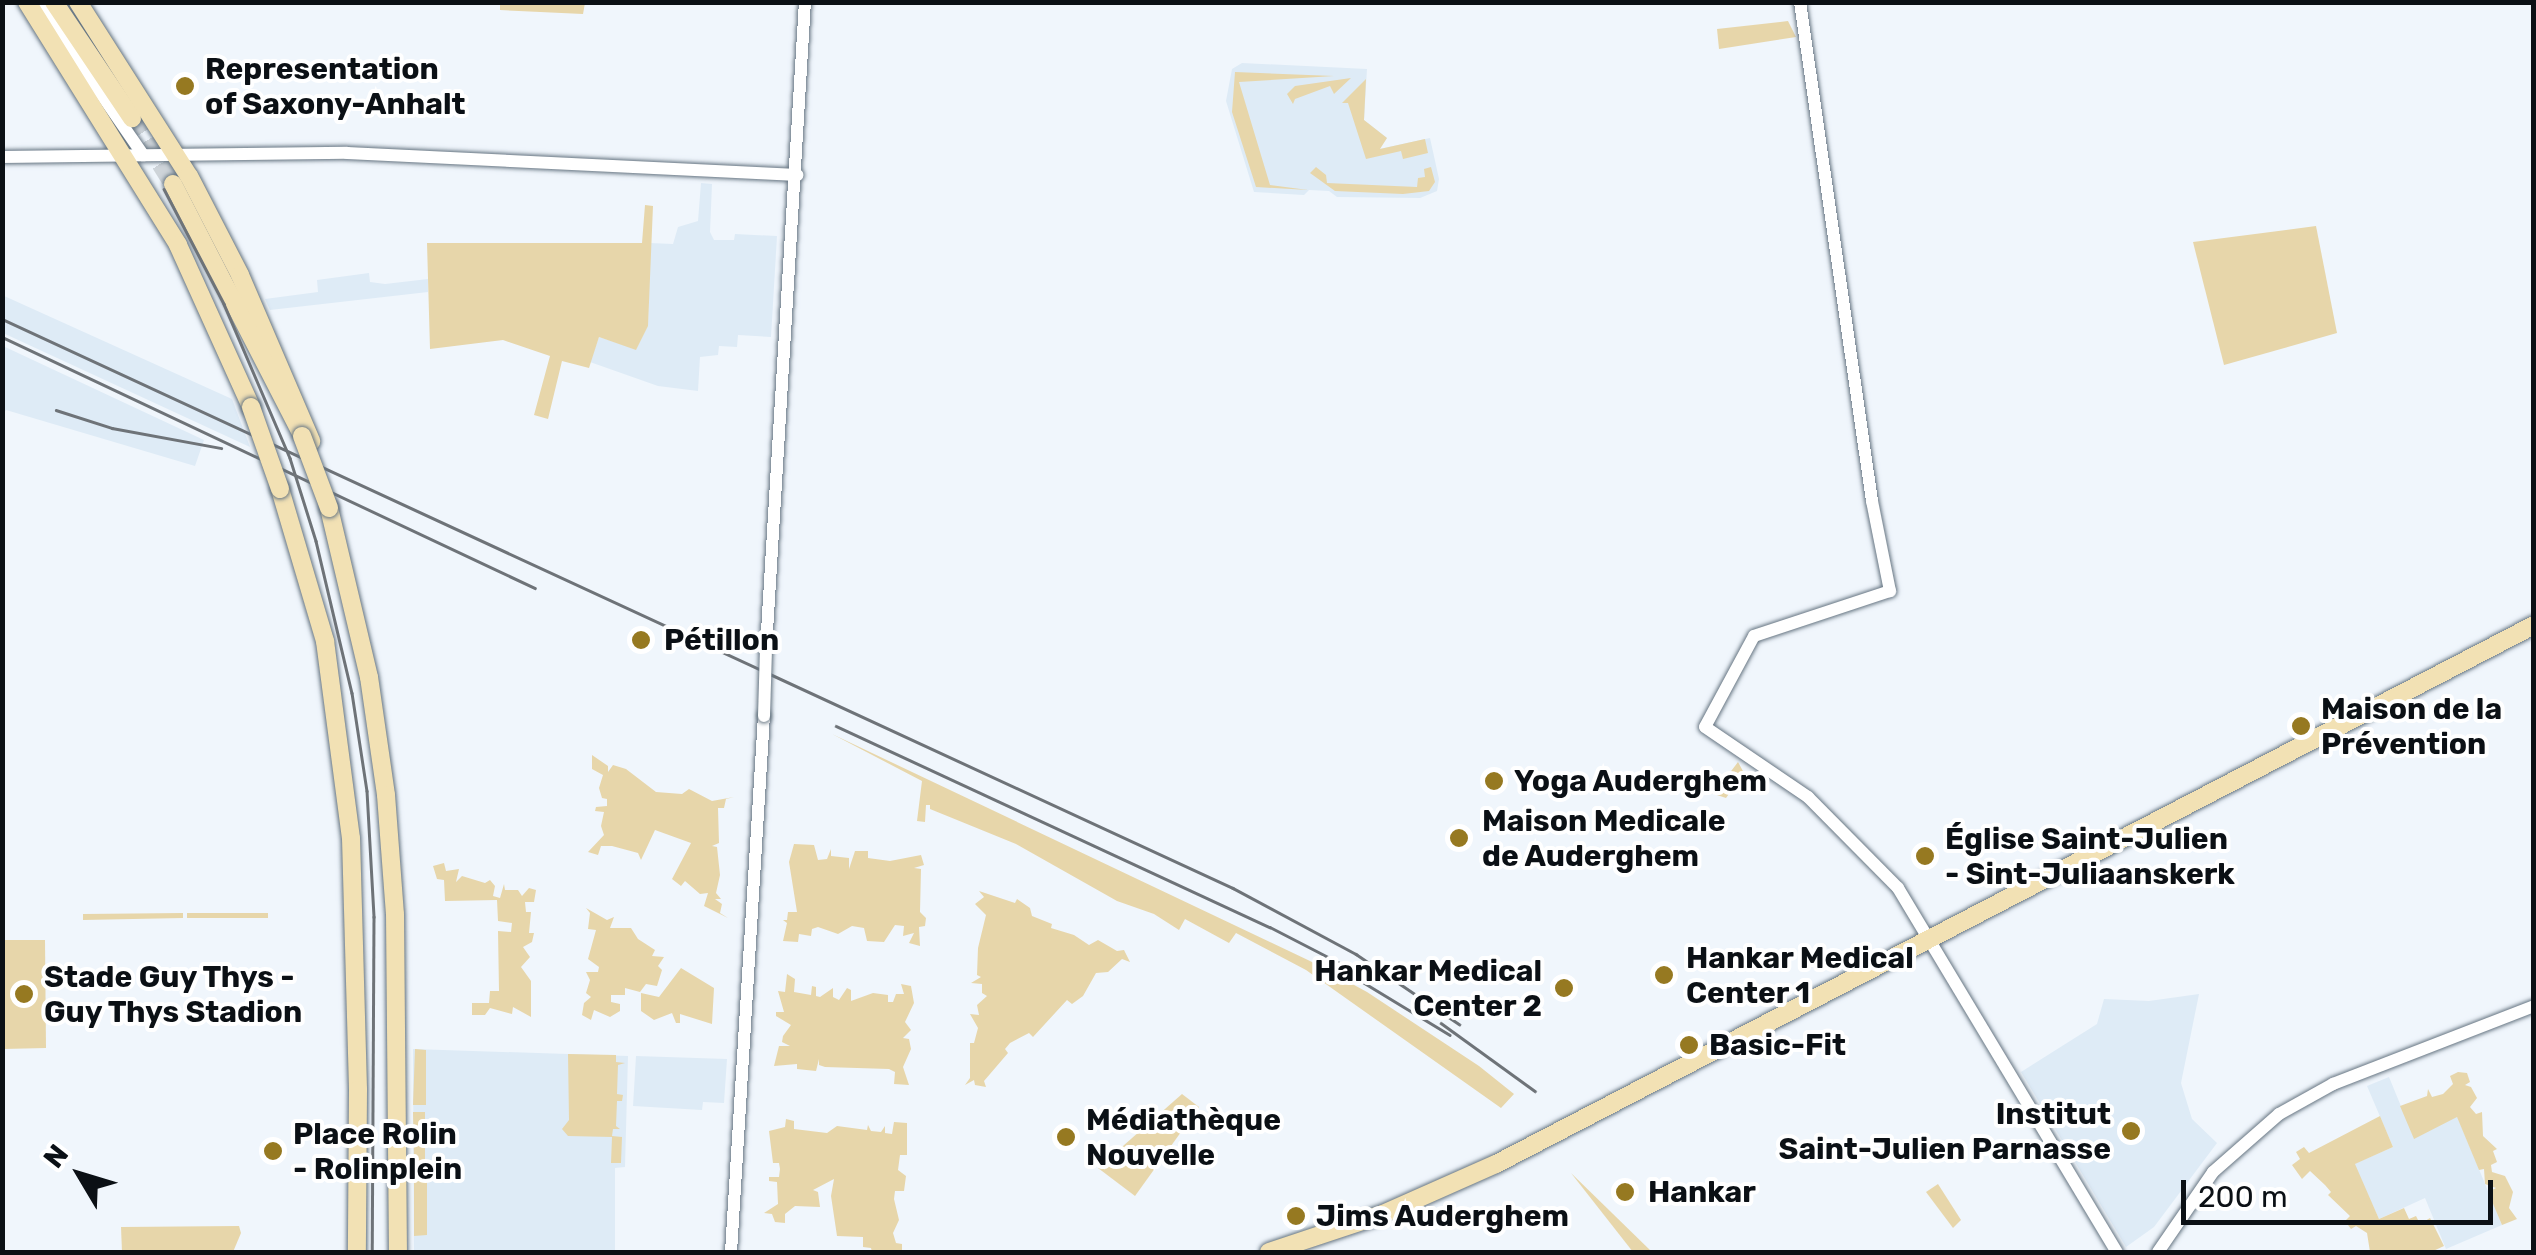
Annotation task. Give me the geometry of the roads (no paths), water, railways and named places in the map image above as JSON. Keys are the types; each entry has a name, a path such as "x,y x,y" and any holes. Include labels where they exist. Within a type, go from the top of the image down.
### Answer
{"main road":[{"path":"18,2 134,155 178,245 251,408 280,488 325,641 347,798 357,1252"},
{"path":"27,2 51,44"},
{"path":"54,2 132,118"},
{"path":"78,2 177,154 240,274 307,438 330,513 369,677 386,795 395,914 398,1252"},
{"path":"174,184 307,438"},
{"path":"1268,1252 1366,1221 1462,1180 2534,625"},
{"path":"358,1211 367,1252"}],"street":[{"path":"38,2 134,155"},
{"path":"731,1252 805,2"},
{"path":"1800,2 1872,501 1890,591 1754,636 1706,727 1808,797 1940,935 2117,1252"},
{"path":"2,157 359,153 796,175"},
{"path":"2160,1252 2213,1172 2280,1114 2333,1084 2534,1006"}],"tunnel":[{"path":"132,118 173,184"}],"tram line":[{"path":"164,189 224,304 290,458 316,541 352,693 367,791 374,917 372,1252"}],"railway":[{"path":"2,319 1233,888 1356,954 1459,1024"},
{"path":"2,337 535,588"},
{"path":"56,410 112,428 221,448"},
{"path":"836,726 1270,927 1365,976"},
{"path":"1348,973 1450,1035"},
{"path":"1441,1023 1535,1091"}],"place":[{"name":"Representation of Saxony-Anhalt","path":"185,86"},
{"name":"Pétillon","path":"641,640"},
{"name":"Maison de la Prévention","path":"2301,726"},
{"name":"Yoga Auderghem","path":"1494,781"},
{"name":"Maison Medicale de Auderghem","path":"1459,838"},
{"name":"Église Saint-Julien - Sint-Juliaanskerk","path":"1925,856"},
{"name":"Hankar Medical Center 1","path":"1664,975"},
{"name":"Hankar Medical Center 2","path":"1564,988"},
{"name":"Stade Guy Thys - Guy Thys Stadion","path":"24,994"},
{"name":"Basic-Fit","path":"1689,1045"},
{"name":"Institut Saint-Julien Parnasse","path":"2131,1131"},
{"name":"Médiathèque Nouvelle","path":"1066,1137"},
{"name":"Place Rolin - Rolinplein","path":"273,1151"},
{"name":"Hankar","path":"1625,1192"},
{"name":"Jims Auderghem","path":"1296,1216"}]}
